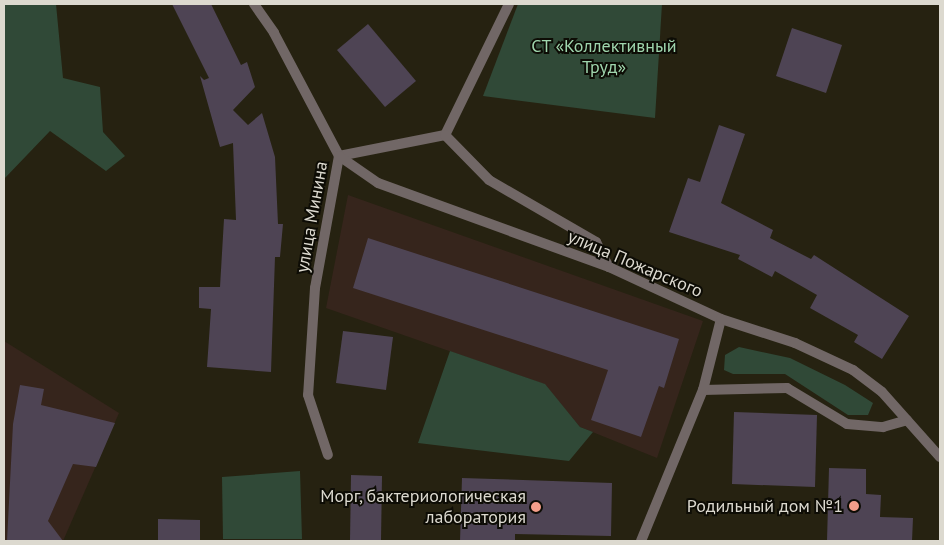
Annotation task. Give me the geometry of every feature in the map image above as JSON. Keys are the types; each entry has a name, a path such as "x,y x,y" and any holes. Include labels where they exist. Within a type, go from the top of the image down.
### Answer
{"street":[{"name":"улица Минина","path":"254,4 274,32 339,156 315,288 308,395 328,455"},
{"path":"445,135 509,4"},
{"path":"339,156 445,135"},
{"path":"445,135 489,180 596,242 609,267"},
{"name":"улица Пожарского","path":"339,156 378,183 609,267 721,319 795,344 853,370 882,392 940,457"},
{"path":"641,541 703,390 721,319"},
{"path":"703,390 787,388 847,424 883,427 907,420"}],"shaded area":[{"path":"348,195 703,321 657,458 580,427 544,384 326,308"},
{"path":"4,341 119,413 63,541 4,541"}],"green space":[{"path":"4,4 56,4 63,78 100,87 103,132 125,156 106,171 50,131 4,179"},
{"name":"СТ «Коллективный Труд»","path":"518,4 662,4 655,118 483,96"},
{"path":"739,347 790,358 845,385 873,403 868,415 848,415 785,374 733,374 724,370 725,355"},
{"path":"450,351 545,384 580,427 593,432 569,461 418,443"},
{"path":"300,471 302,539 223,539 222,477"}],"building":[{"path":"172,4 211,4 241,65 247,62 255,87 233,110 248,125 262,113 275,157 278,224 283,224 280,257 275,257 271,372 207,367 211,309 199,308 199,287 220,287 224,219 236,220 233,143 220,147 200,76 204,80 209,78"},
{"path":"368,24 416,81 385,107 337,50"},
{"path":"792,28 842,45 826,93 776,76"},
{"path":"719,125 745,134 721,203 773,230 770,238 811,259 814,255 909,316 882,359 854,342 858,335 810,308 817,295 775,271 772,277 738,259 740,255 669,232 688,178 700,182"},
{"path":"368,238 679,339 664,388 659,386 641,437 591,420 608,370 353,288"},
{"path":"343,331 393,337 386,390 336,383"},
{"path":"20,385 44,389 41,405 115,423 96,467 73,464 48,521 63,541 7,541 13,424"},
{"path":"734,412 817,415 815,487 732,484"},
{"name":"Родильный дом №1","path":"829,468 866,469 866,494 881,495 880,517 913,518 912,541 827,541"},
{"path":"351,475 382,476 381,541 350,541"},
{"name":"Морг, бактериологическая лаборатория","path":"462,478 612,483 611,536 515,534 515,541 460,541"},
{"path":"158,519 200,520 200,541 158,541"}],"place":[{"name":"Родильный дом №1","path":"854,506"},
{"name":"Морг, бактериологическая лаборатория","path":"536,507"}]}
